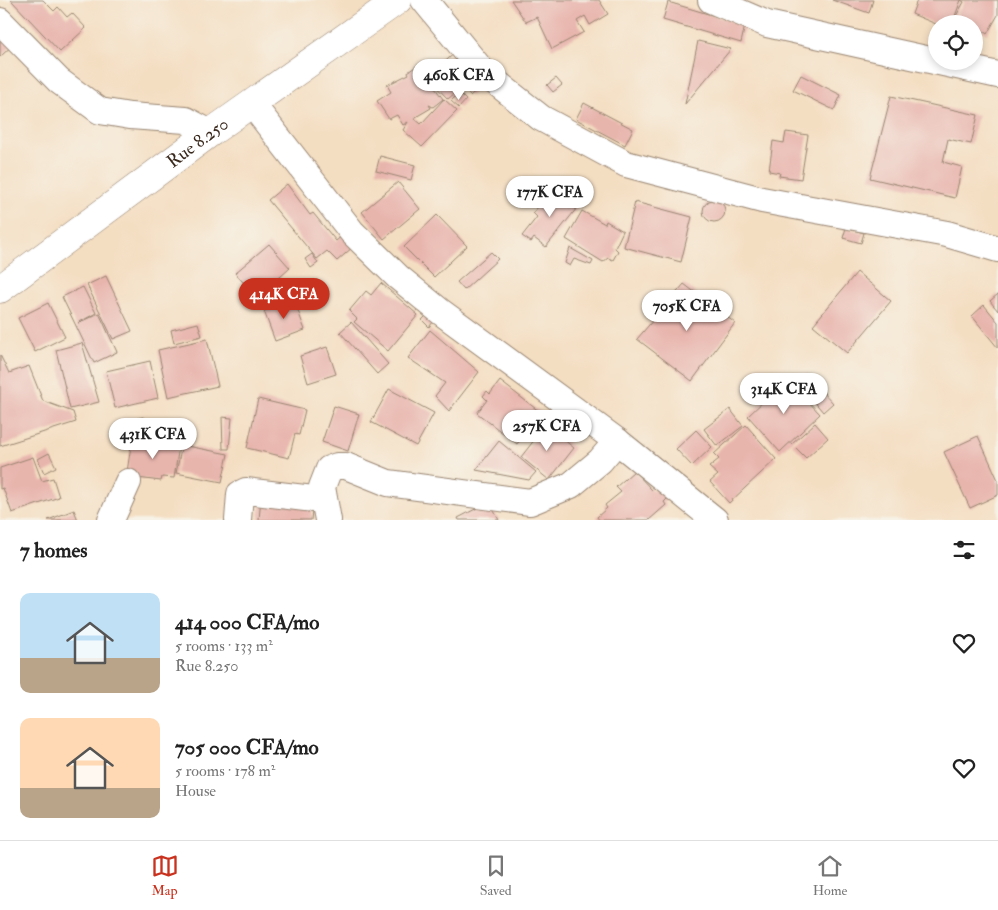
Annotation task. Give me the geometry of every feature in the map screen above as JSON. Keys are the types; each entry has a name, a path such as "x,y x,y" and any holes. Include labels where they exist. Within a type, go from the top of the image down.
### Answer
{"highway":[{"name":"Rue 8.250","path":"0,289 210,133 398,0"}],"street":[{"path":"424,0 483,72 541,118 626,164 762,200 947,234 998,249"},
{"path":"711,0 767,24 998,76"},
{"path":"0,21 58,81 100,111 130,116 186,120 210,133"},
{"path":"252,104 352,232 398,277 441,312 617,441 715,520"},
{"path":"238,520 240,494 246,491 325,510 322,487 329,469 337,466 346,466 388,483 529,511 571,485 600,461 617,441"},
{"path":"111,520 128,482"}],"building":[{"path":"11,0 43,0 54,11 58,7 67,17 72,13 86,28 60,52"},
{"path":"511,0 599,0 608,14 590,25 585,16 577,21 584,32 552,49 537,17 526,22"},
{"path":"832,0 873,0 869,13"},
{"path":"917,0 961,0 955,15 928,15 928,21 912,14"},
{"path":"961,0 998,0 998,15 987,34 983,31 983,15 957,15 964,2"},
{"path":"668,2 745,25 741,43 663,20"},
{"path":"0,19 19,39 0,57"},
{"path":"698,41 731,49 685,104"},
{"path":"457,51 486,81 470,96 462,87 448,99 427,77 443,99 433,107 429,105 431,108 414,118 421,124 444,99 457,111 422,147 403,130 408,122 403,125 397,115 389,119 377,101 391,92 387,85 409,74 408,72 422,62 430,75"},
{"path":"801,75 841,95 834,110 793,90"},
{"path":"556,78 562,85 553,92 547,85"},
{"path":"459,93 466,100 459,108 451,101"},
{"path":"891,96 978,115 971,144 948,139 943,162 962,167 955,198 870,178"},
{"path":"584,103 633,129 625,145 576,119"},
{"path":"786,132 808,135 801,179 779,176 780,173 769,171 773,141 784,143"},
{"path":"380,156 415,165 411,180 376,171"},
{"path":"398,182 420,209 384,239 362,212"},
{"path":"287,184 310,215 313,213 336,241 344,234 354,246 337,261 327,251 317,259 268,200"},
{"path":"553,189 577,208 546,247 534,238 531,242 522,236 537,217 533,213"},
{"path":"714,200 722,203 725,211 722,219 714,222 706,219 703,211 706,203"},
{"path":"635,202 692,217 681,262 624,247"},
{"path":"582,211 605,224 606,221 623,231 615,248 618,251 613,260 608,258 603,262 566,239"},
{"path":"437,215 467,246 434,277 404,247"},
{"path":"846,228 864,233 861,243 843,238"},
{"path":"269,244 290,268 257,298 235,273"},
{"path":"570,248 593,261 591,265 574,259 570,266 565,263"},
{"path":"491,252 498,259 464,290 457,282"},
{"path":"312,254 318,263 311,268 305,259"},
{"path":"857,272 891,301 847,353 813,325"},
{"path":"106,276 132,331 113,339 87,285"},
{"path":"381,283 418,315 388,351 354,322 357,319 349,311 366,291 371,295"},
{"path":"684,284 735,323 692,381 637,339"},
{"path":"83,287 96,313 78,323 99,313 117,352 94,363 62,297"},
{"path":"998,294 998,311 990,301"},
{"path":"294,300 305,330 275,341 264,311"},
{"path":"48,303 65,337 35,352 18,318"},
{"path":"984,305 998,322 998,348 972,316"},
{"path":"428,314 434,321 429,327 422,320"},
{"path":"351,322 388,364 377,374 340,332"},
{"path":"198,323 202,336 174,343 171,330"},
{"path":"430,330 479,372 449,411 435,396 445,383 408,358"},
{"path":"207,339 218,386 168,397 158,350"},
{"path":"82,343 99,402 70,409 56,350"},
{"path":"327,347 336,374 308,383 300,356"},
{"path":"0,355 9,373 29,366 43,401 73,412 76,422 0,446"},
{"path":"150,361 158,398 115,408 106,371"},
{"path":"806,373 833,403 823,412 797,381"},
{"path":"787,379 820,414 780,452 748,416"},
{"path":"500,381 540,412 528,428 535,434 529,441 523,436 517,444 477,413 487,400 483,396 487,391 490,394"},
{"path":"389,389 434,413 416,446 371,422"},
{"path":"258,399 305,410 299,435 295,434 289,458 247,448"},
{"path":"334,406 359,414 348,451 322,442"},
{"path":"730,409 743,426 717,446 704,429"},
{"path":"143,417 145,423 136,424 135,419"},
{"path":"222,417 232,418 229,449 223,449"},
{"path":"815,423 828,438 806,458 792,444"},
{"path":"546,425 574,448 549,480 521,457"},
{"path":"746,425 776,459 729,503 710,482 718,475 709,467 719,459 714,454"},
{"path":"696,430 712,447 692,466 676,449"},
{"path":"978,436 998,480 998,495 970,508 944,452"},
{"path":"132,439 179,446 174,478 162,477 161,481 137,478 138,473 127,472"},
{"path":"499,441 536,472 529,480 476,470"},
{"path":"182,445 228,454 222,482 176,473"},
{"path":"49,453 56,467 44,473 38,459"},
{"path":"33,457 42,481 53,478 59,497 12,513 3,488 0,489 0,468"},
{"path":"634,471 653,491 658,486 668,498 664,502 666,505 649,520 599,520 597,517 607,508 605,505 621,492 616,487"},
{"path":"261,497 313,502 311,520 259,520"},
{"path":"489,502 499,520 459,520 458,518"},
{"path":"74,510 78,520 48,520"}]}
